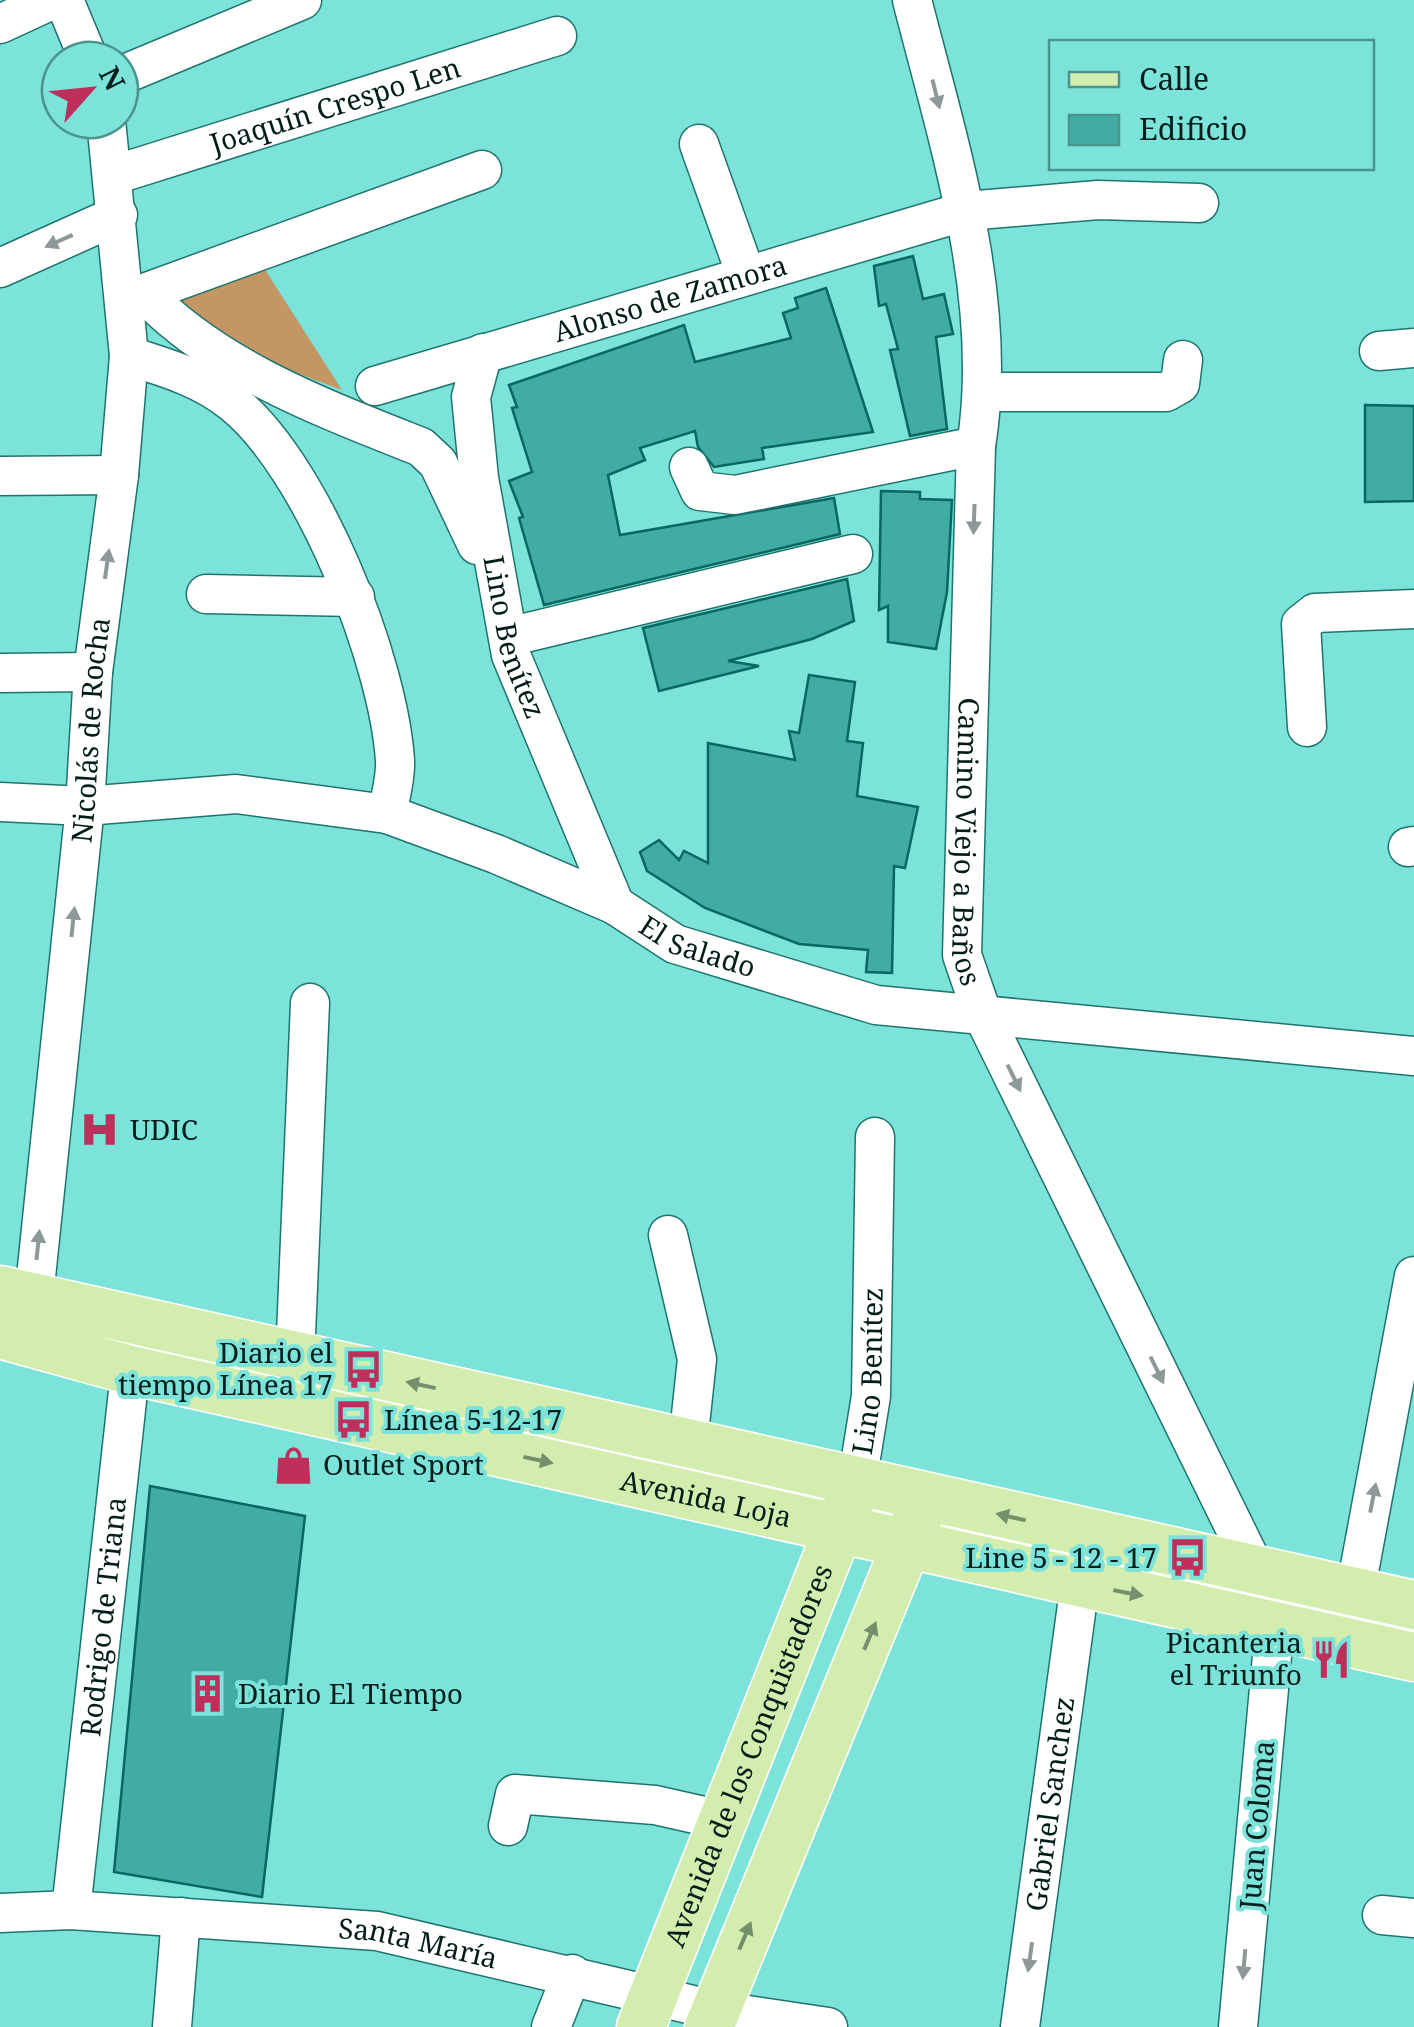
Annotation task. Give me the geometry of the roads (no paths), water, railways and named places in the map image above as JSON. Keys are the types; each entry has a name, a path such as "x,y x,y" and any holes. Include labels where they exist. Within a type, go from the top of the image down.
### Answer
{"main road":[{"name":"Avenida Loja","path":"16,1316 134,1321 688,1443 848,1504 907,1542 1414,1657"},
{"name":"Avenida Loja","path":"16,1316 130,1370 848,1504 926,1498 1414,1605"},
{"path":"712,2019 926,1498"},
{"name":"Avenida de los Conquistadores","path":"646,2011 726,1821 848,1504"}],"street":[{"path":"0,24 52,0"},
{"path":"64,0 81,40"},
{"path":"140,68 302,0"},
{"name":"Camino Viejo a Baños","path":"912,0 966,211 985,392 976,446 962,955 982,1013 1257,1573 1275,1623"},
{"name":"Joaquín Crespo Len","path":"114,174 557,36"},
{"name":"Nicolás de Rocha","path":"16,1316 85,806 93,672 119,475 135,297 118,214 109,140"},
{"path":"699,144 746,275"},
{"path":"135,297 482,170"},
{"name":"Alonso de Zamora","path":"375,386 966,211 1098,200 1199,203"},
{"path":"0,268 118,214"},
{"path":"135,297 215,353 421,448 438,463 494,577"},
{"name":"Lino Benítez","path":"483,353 471,397 494,577 508,637 615,906"},
{"path":"129,356 188,374 234,404 279,451 355,596 395,763 388,814"},
{"path":"985,392 1166,392 1180,384 1183,360"},
{"path":"688,467 700,491 735,495 976,446"},
{"path":"0,476 119,475"},
{"path":"508,637 853,554"},
{"path":"206,594 355,596"},
{"path":"1307,727 1301,624 1316,614 1414,609"},
{"path":"0,672 93,672"},
{"name":"El Salado","path":"0,802 85,806 236,794 388,814 496,854 615,906 675,944 876,1005 1414,1056"},
{"path":"294,1358 310,1002"},
{"name":"Lino Benítez","path":"848,1504 872,1396 875,1137"},
{"path":"668,1234 697,1359 688,1443"},
{"path":"1355,1594 1414,1276"},
{"name":"Rodrigo de Triana","path":"71,1910 134,1321"},
{"name":"Gabriel Sanchez","path":"1020,2027 1080,1583"},
{"name":"Juan Coloma","path":"1238,2027 1275,1623"},
{"path":"508,1826 515,1794 655,1805 726,1821"},
{"name":"Santa María","path":"0,1912 71,1910 376,1932 572,1974 646,2011 828,2027"},
{"path":"172,2027 180,1917"},
{"path":"551,2027 572,1974"}],"place":[{"name":"UDIC","path":"100,1130"},
{"name":"Diario el tiempo Línea 17","path":"363,1369"},
{"name":"Línea 5-12-17","path":"354,1420"},
{"name":"Outlet Sport","path":"293,1465"},
{"name":"Line 5 - 12 - 17","path":"1187,1558"},
{"name":"Picanteria el Triunfo","path":"1332,1659"},
{"name":"Diario El Tiempo","path":"208,1694"}]}
